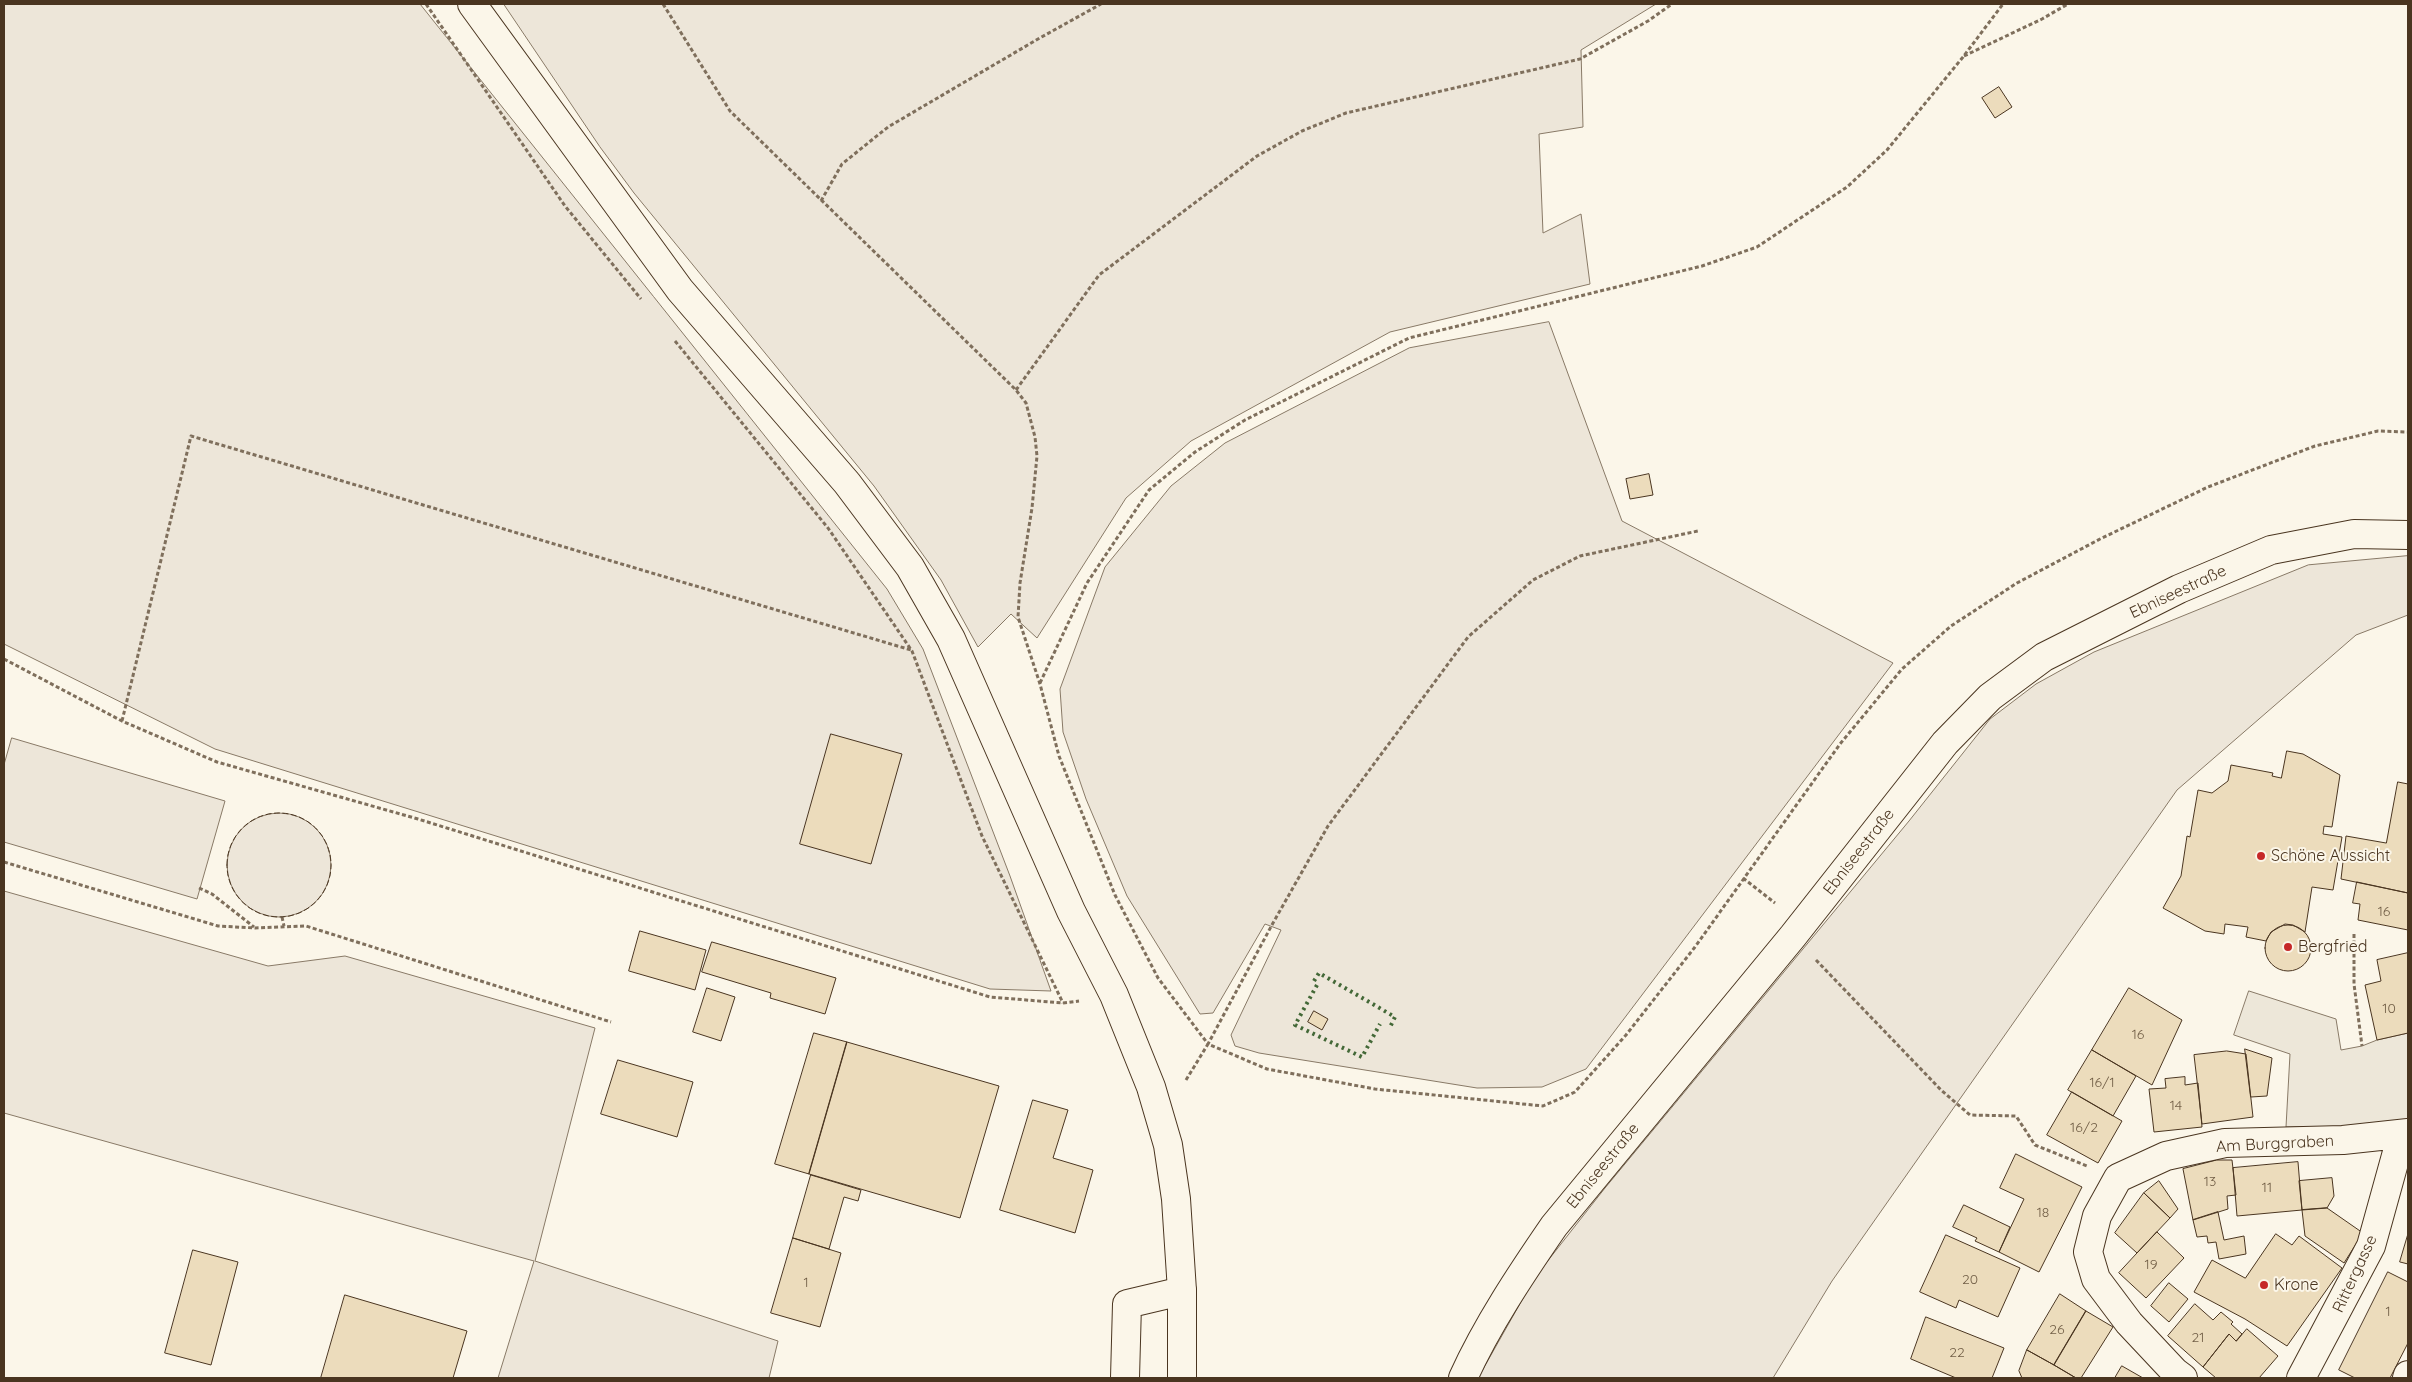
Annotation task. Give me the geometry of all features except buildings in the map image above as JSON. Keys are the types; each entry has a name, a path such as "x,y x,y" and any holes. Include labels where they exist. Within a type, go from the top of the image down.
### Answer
{"street":[{"path":"472,4 680,290 847,484 910,567 951,640 1071,911 1114,995 1151,1088 1168,1145 1176,1199 1182,1291 1182,1378"},
{"name":"Ebniseestraße","path":"1463,1378 1471,1360 1519,1279 1554,1226 1793,936 1945,743 1990,696 2044,657 2179,589 2271,550 2354,534 2408,535"},
{"name":"Am Burggraben","path":"2118,1178 2166,1156 2226,1143 2343,1140 2405,1133"},
{"name":"Rittergasse","path":"2301,1378 2372,1246 2405,1133"},
{"path":"2118,1178 2097,1216 2088,1252 2096,1279 2129,1323 2175,1372 2183,1378"},
{"path":"1125,1378 1128,1304 1182,1291"}],"path":[{"path":"664,4 730,111 1016,390 1026,403 1035,437 1037,456 1032,508 1020,583 1018,618 1040,684 1059,756 1115,895 1158,978 1208,1044 1267,1069 1376,1089 1543,1106 1574,1092 1626,1035 1695,947 1840,744 1902,670 1951,626 2017,583 2100,539 2208,487 2315,446 2378,431 2408,432"},
{"path":"822,202 842,164 888,127 1038,39 1102,4"},
{"path":"1016,390 1100,275 1257,156 1302,131 1346,113 1580,59 1648,21 1672,4"},
{"path":"1040,684 1087,583 1149,490 1195,452 1244,420 1409,338 1702,266 1757,247 1847,187 1887,150 1963,57 2003,4"},
{"path":"1963,57 2042,19 2068,4"},
{"path":"4,659 122,721 217,762 427,822 990,997 1063,1003 982,836 912,651 903,648 191,436 122,721"},
{"path":"1151,1088 1181,1087 1208,1044 1272,923 1328,826 1468,637 1532,580 1580,556 1698,531"},
{"path":"4,862 218,926 254,928 306,926 611,1022"},
{"path":"1743,878 1776,905 1768,916 1793,936 1941,1090 1970,1115 2016,1116 2035,1145 2118,1178"},
{"path":"199,888 212,894 254,928"},
{"path":"282,917 284,926"},
{"path":"2354,934 2354,984 2362,1046"}],"shaded area":[{"path":"4,4 420,4 887,589 923,649 1010,876 1051,991 990,989 215,749 4,644"},
{"path":"504,4 1656,4 1581,50 1583,127 1539,134 1543,233 1581,214 1590,284 1390,332 1191,441 1126,498 1037,638 1011,614 978,647 941,580 874,486 634,193 600,147"},
{"path":"1549,322 1622,521 1893,663 1586,1069 1542,1087 1477,1088 1259,1053 1235,1046 1231,1035 1281,930 1265,924 1213,1013 1200,1014 1127,896 1086,799 1063,732 1060,689 1105,567 1171,486 1225,443 1409,348"},
{"path":"2408,556 2408,615 2356,635 2177,790 1832,1281 1773,1378 1478,1378 1535,1277 1605,1188 1909,821 1990,719 2036,684 2094,652 2308,565"},
{"path":"12,738 225,801 197,899 4,842 4,765"},
{"path":"279,813 299,817 308,821 316,828 323,836 327,845 331,865 327,885 323,894 316,902 308,909 299,913 279,917 259,913 250,909 242,902 235,894 231,885 227,865 231,845 235,836 242,828 250,821 259,817"},
{"path":"4,891 268,966 345,956 595,1028 535,1261 778,1341 769,1378 498,1378 534,1261 4,1113"},
{"path":"2249,991 2336,1019 2341,1050 2408,1033 2408,1119 2366,1126 2286,1127 2290,1054 2234,1035"}],"hedge":[{"path":"1314,981 1319,973 1395,1017 1390,1027"},
{"path":"1317,985 1295,1025 1362,1057 1380,1024"}],"fence":[{"path":"279,813 299,817 308,821 316,828 323,836 327,845 331,865 327,885 323,894 316,902 308,909 299,913 279,917 259,913 250,909 242,902 235,894 231,885 227,865 231,845 235,836 242,828 250,821 259,817 279,813"}],"place":[{"name":"Schöne Aussicht","path":"2261,856"},
{"name":"Bergfried","path":"2288,947"},
{"name":"Krone","path":"2264,1285"}]}
